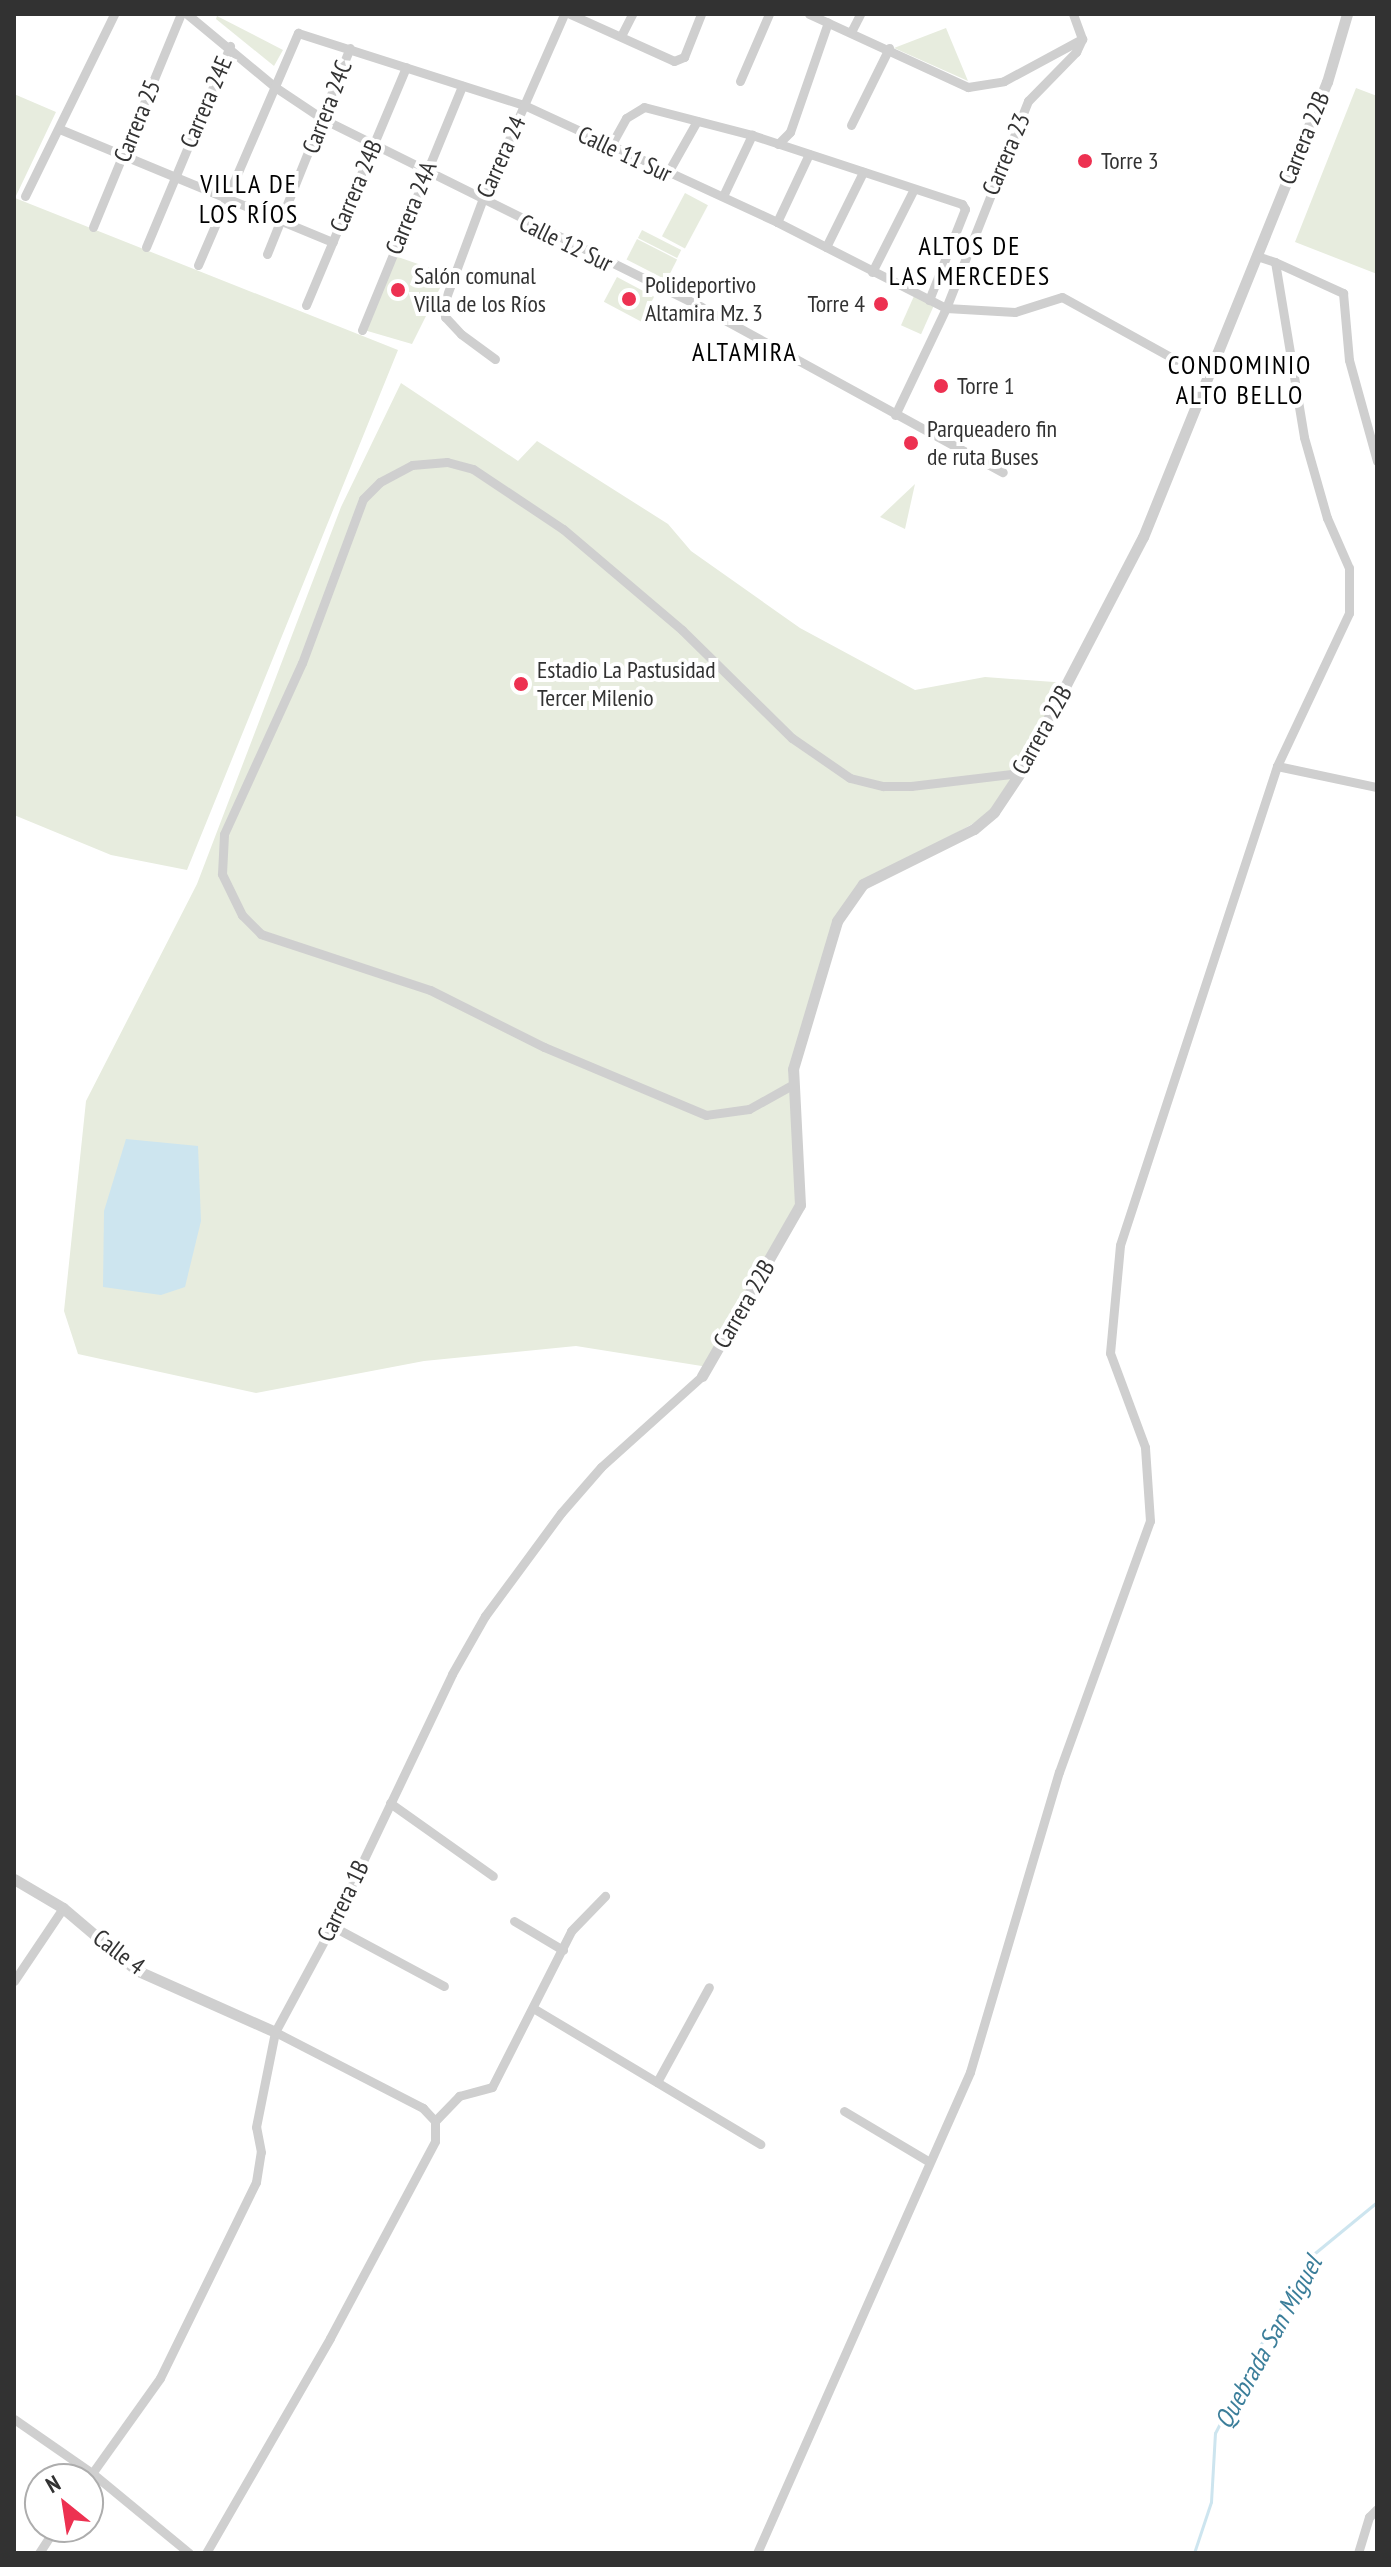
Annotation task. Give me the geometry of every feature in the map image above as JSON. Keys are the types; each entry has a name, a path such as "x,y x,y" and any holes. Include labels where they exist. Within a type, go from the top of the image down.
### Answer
{"street":[{"path":"25,196 62,130 114,14"},
{"name":"Carrera 25","path":"93,227 181,14"},
{"name":"Calle 12 Sur","path":"187,14 230,46 275,87 323,119 482,201 701,307 1003,472"},
{"name":"Carrera 24","path":"495,359 461,334 445,317 444,303 482,201 564,14"},
{"path":"570,14 680,59 701,14"},
{"path":"621,36 632,14"},
{"path":"740,81 769,14"},
{"path":"809,14 889,48 968,87 985,87 1082,39 1073,14"},
{"path":"851,32 860,14"},
{"name":"Carrera 22B","path":"702,1376 800,1205 803,1185 792,1085 847,900 863,884 974,829 994,812 1020,773 1143,537 1327,82 1347,14"},
{"path":"778,144 790,132 828,22"},
{"name":"Calle 11 Sur","path":"275,87 292,36 298,33 524,105 667,174 723,196 946,308"},
{"name":"Carrera 23","path":"895,415 946,308 1028,101 1076,52 1082,39"},
{"name":"Carrera 24E","path":"146,247 230,46"},
{"name":"Carrera 24C","path":"267,254 350,48"},
{"path":"851,125 889,48"},
{"name":"Carrera 24B","path":"306,305 406,67"},
{"name":"Carrera 24A","path":"362,330 462,86"},
{"path":"198,265 275,87"},
{"path":"610,147 626,118 644,107 752,135 965,209 929,300"},
{"path":"667,174 697,121"},
{"path":"62,130 176,174 333,242"},
{"path":"723,196 752,135"},
{"path":"777,222 809,154"},
{"path":"826,247 863,172"},
{"path":"872,272 913,191"},
{"path":"1256,256 1343,293 1349,360 1377,461"},
{"path":"757,2553 970,2072 1059,1772 1150,1521 1145,1447 1110,1353 1120,1245 1277,766 1349,613 1349,568 1327,518 1304,437 1275,262"},
{"path":"946,308 1015,312 1062,297 1176,360"},
{"path":"792,1085 749,1109 706,1115 544,1047 430,990 261,934 242,915 222,874 224,834 302,663 363,499 380,482 412,465 447,462 473,469 563,529 682,630 792,738 850,778 883,786 911,786 1020,773"},
{"path":"1277,766 1377,787"},
{"name":"Carrera 1B","path":"99,2463 160,2378 256,2182 261,2152 256,2127 275,2032 332,1926 452,1674 520,1566 601,1467 702,1376"},
{"path":"390,1803 493,1876"},
{"name":"Calle 4","path":"14,1879 63,1908 136,1970 275,2032"},
{"path":"435,2121 459,2096 492,2087 571,1931 605,1896"},
{"path":"14,1981 63,1908"},
{"path":"514,1921 563,1950"},
{"path":"332,1926 444,1986"},
{"path":"657,2082 709,1987"},
{"path":"533,2008 760,2144"},
{"path":"206,2553 435,2141 435,2121 423,2108 275,2032"},
{"path":"844,2111 928,2161"},
{"path":"14,2419 73,2463"},
{"path":"104,2487 189,2553"},
{"path":"1356,2552 1377,2509"}],"shaded area":[{"path":"217,16 283,50 274,66 216,19"},
{"path":"946,28 968,81 894,48"},
{"path":"1356,88 1377,96 1377,274 1295,242"},
{"path":"14,94 56,112 15,198 398,350 187,870 111,855 14,815"},
{"path":"685,193 708,205 685,248 662,236"},
{"path":"642,230 681,250 677,258 638,238"},
{"path":"637,239 677,259 667,280 627,259"},
{"path":"395,256 447,274 412,344 364,330"},
{"name":"Polideportivo Altamira Mz. 3","path":"617,277 654,297 641,321 604,302"},
{"path":"914,296 934,305 921,334 901,325"},
{"path":"401,383 518,461 537,441 668,524 691,551 800,628 915,690 985,677 1068,683 994,812 884,873 847,900 793,1069 803,1195 708,1367 576,1346 424,1361 256,1393 78,1354 64,1311 86,1101 197,884 341,507"},
{"path":"915,484 905,529 880,517"}],"water":[{"path":"126,1139 198,1146 201,1221 185,1287 161,1295 103,1287 104,1211"}],"waterway":[{"name":"Quebrada San Miguel","path":"1194,2553 1211,2502 1215,2433 1265,2336 1310,2257 1377,2202"}],"place":[{"name":"Torre 3","path":"1085,161"},
{"name":"Salón comunal Villa de los Ríos","path":"398,290"},
{"name":"Polideportivo Altamira Mz. 3","path":"629,299"},
{"name":"Torre 4","path":"881,304"},
{"name":"Torre 1","path":"941,386"},
{"name":"Parqueadero fin de ruta Buses","path":"911,443"},
{"name":"Estadio La Pastusidad Tercer Milenio","path":"521,684"}],"district":[{"name":"VILLA DE LOS RÍOS","path":"249,199"},
{"name":"ALTOS DE LAS MERCEDES","path":"970,261"},
{"name":"ALTAMIRA","path":"745,352"},
{"name":"CONDOMINIO ALTO BELLO","path":"1240,380"}]}
